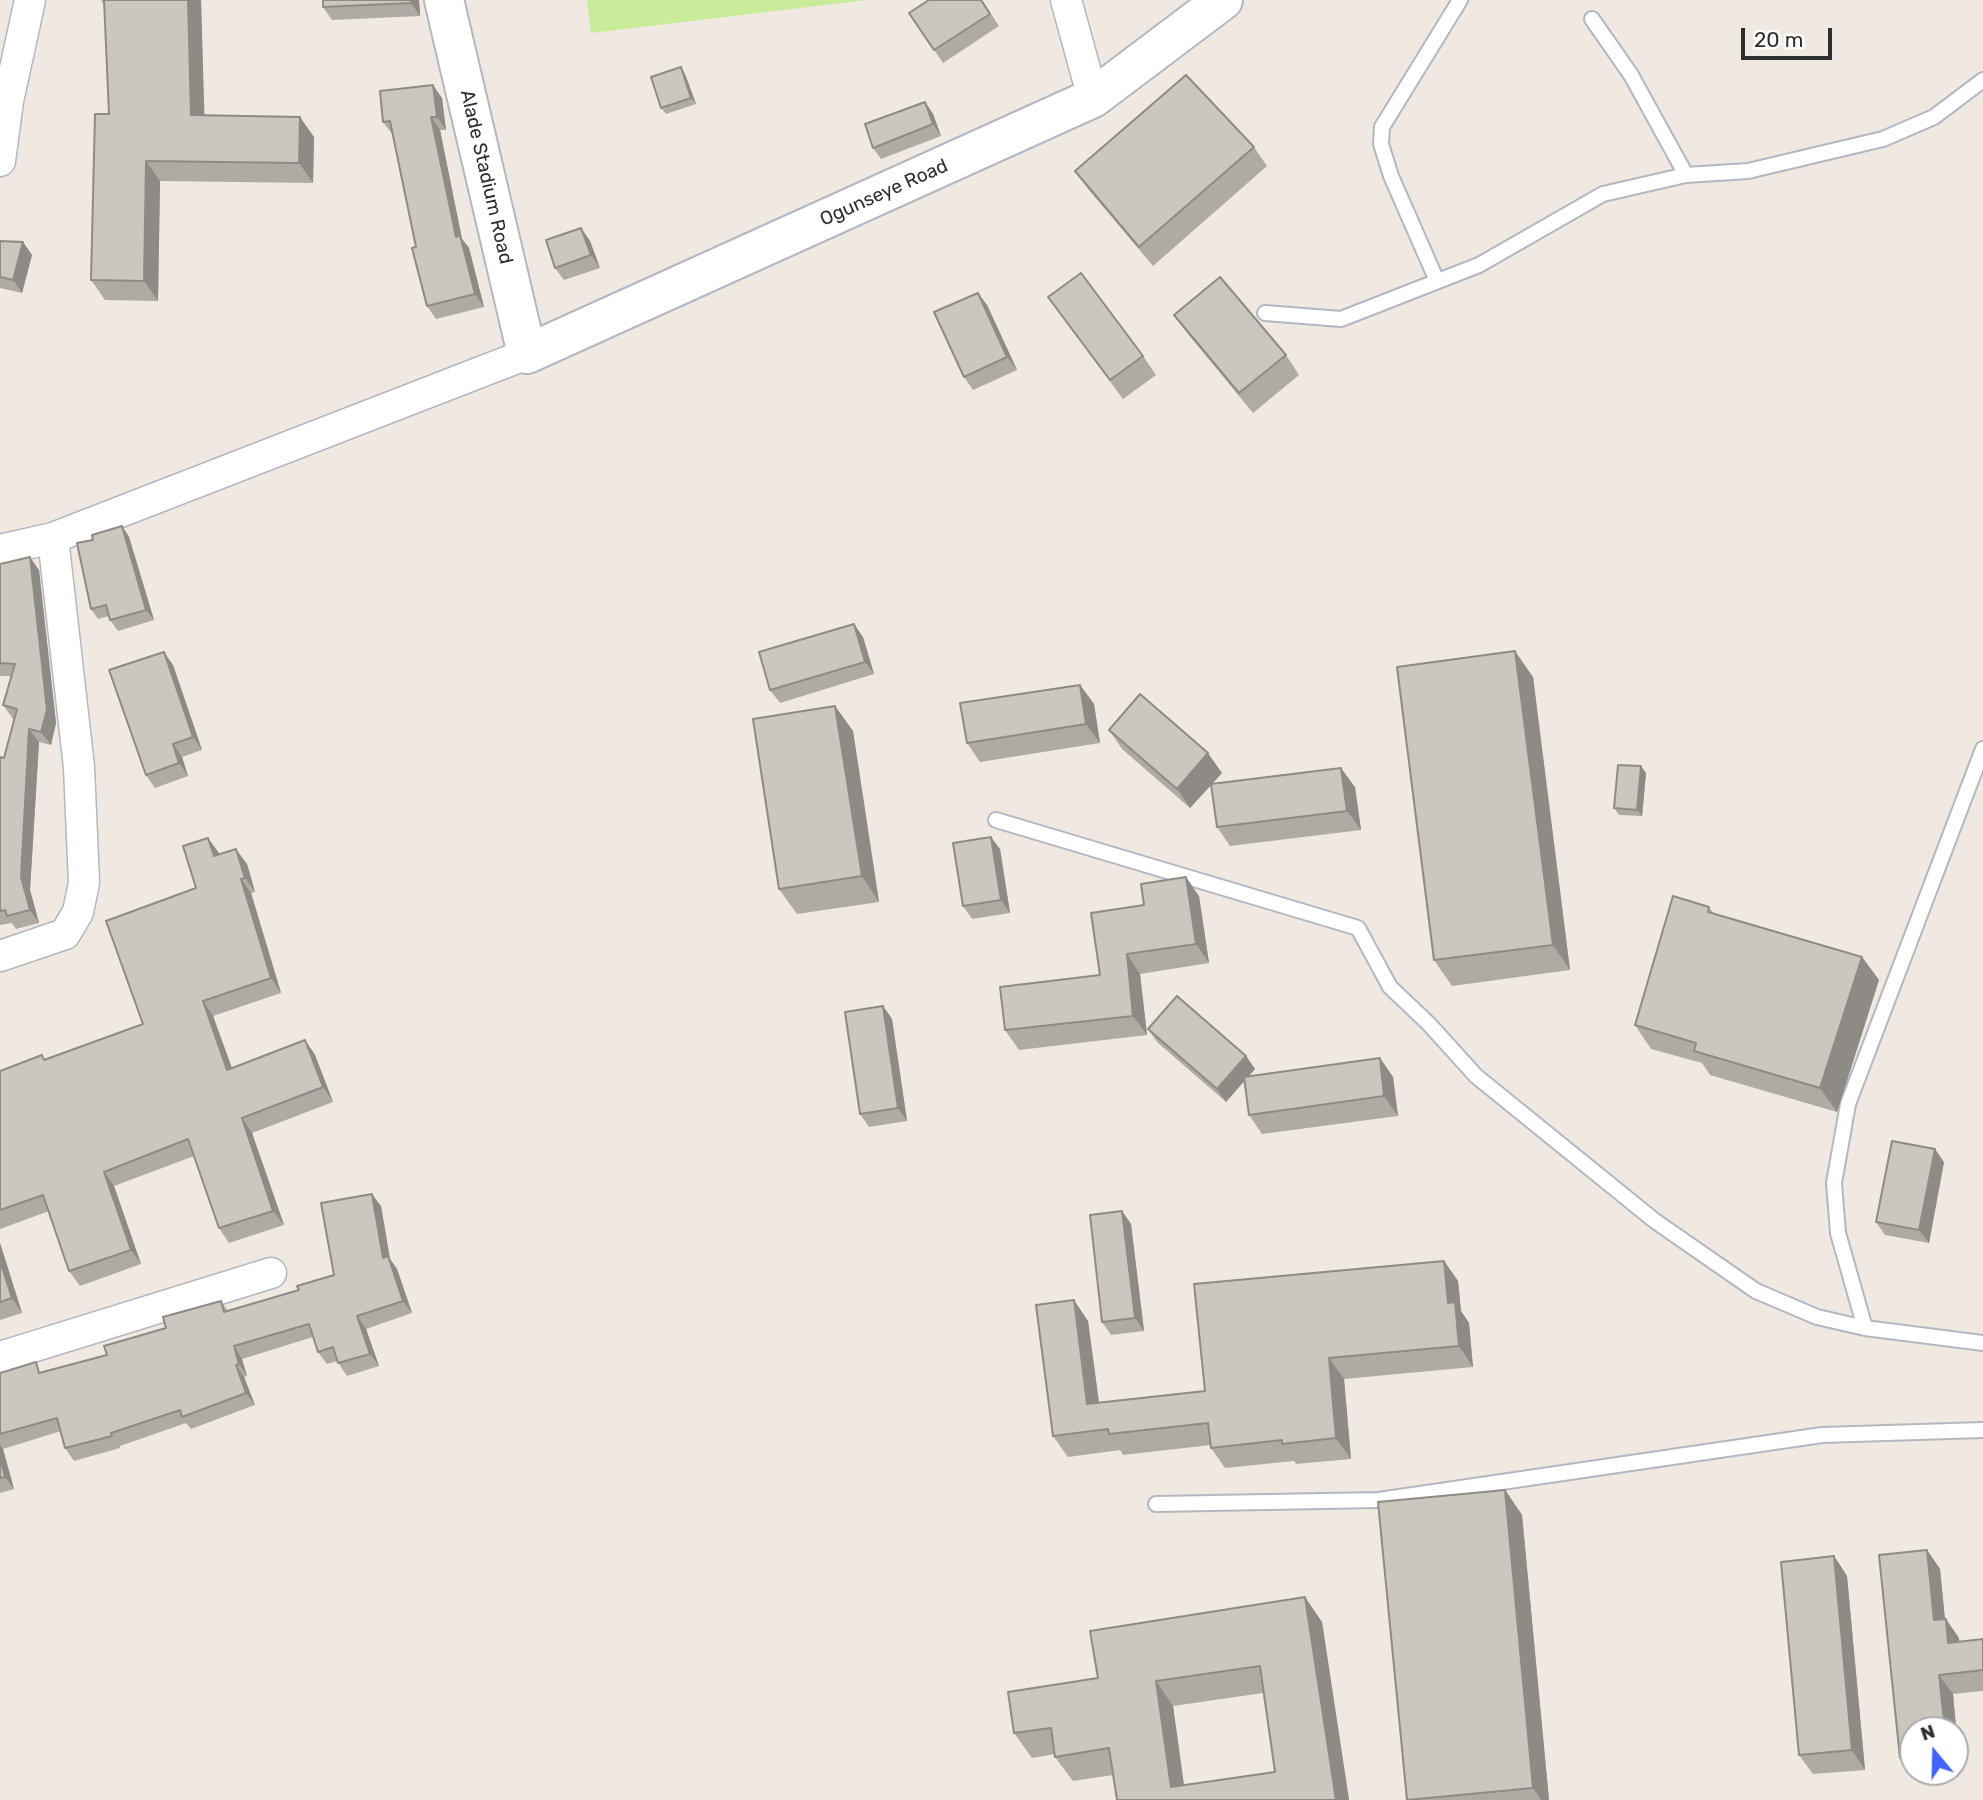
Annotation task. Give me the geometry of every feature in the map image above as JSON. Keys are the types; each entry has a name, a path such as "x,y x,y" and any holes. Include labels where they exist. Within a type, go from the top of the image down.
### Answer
{"street":[{"path":"0,161 8,101 30,0"},
{"name":"Alade Stadium Road","path":"444,0 527,354"},
{"path":"1066,0 1093,98"},
{"name":"Ogunseye Road","path":"527,354 1093,98 1223,0"},
{"path":"0,550 54,538 527,354"},
{"path":"0,956 65,934 78,912 84,883 79,767 54,538"},
{"path":"0,1357 271,1273"}],"lane":[{"path":"1437,281 1391,176 1381,144 1382,127 1460,0"},
{"path":"1592,19 1631,75 1686,175"},
{"path":"1265,313 1341,319 1509,251 1604,194 1686,175 1748,171 1882,139 1934,117 1983,80"},
{"path":"1865,1328 1838,1233 1834,1183 1848,1104 1983,750"},
{"path":"996,820 1358,928 1390,987 1429,1024 1476,1076 1655,1221 1756,1291 1817,1317 1865,1328 1983,1343"},
{"path":"1156,1504 1379,1500 1822,1435 1983,1430"}],"green space":[{"path":"587,0 867,0 591,33"}],"building":[{"path":"104,0 188,0 191,115 300,117 299,163 146,161 144,281 91,280 95,114 109,114"},
{"path":"323,0 411,0 411,3 323,7"},
{"path":"929,0 981,0 990,14 934,50 909,13"},
{"path":"681,67 691,98 661,108 651,77"},
{"path":"1186,75 1254,147 1139,247 1075,171"},
{"path":"433,85 437,117 431,117 456,237 460,235 475,294 427,306 412,248 416,247 390,121 383,122 380,91"},
{"path":"925,102 933,124 873,148 865,124"},
{"path":"581,228 591,255 555,268 546,240"},
{"path":"0,241 23,242 13,280 0,277"},
{"path":"1081,273 1143,356 1110,380 1048,297"},
{"path":"1220,277 1286,355 1239,393 1174,315"},
{"path":"978,293 1007,357 964,377 934,312"},
{"path":"122,526 146,610 110,620 106,605 91,609 77,543 93,540 92,535"},
{"path":"30,557 47,710 41,732 29,729 21,877 30,910 7,916 5,910 0,911 0,757 4,758 17,709 3,705 15,664 0,663 0,564"},
{"path":"854,624 865,662 770,690 759,652"},
{"path":"1515,651 1553,945 1434,960 1397,667"},
{"path":"164,652 193,737 173,744 179,763 146,775 109,670"},
{"path":"1080,685 1086,724 967,743 960,703"},
{"path":"1140,694 1208,753 1177,789 1109,730"},
{"path":"835,706 862,876 779,889 753,719"},
{"path":"1618,765 1641,766 1637,810 1614,808"},
{"path":"1341,768 1347,811 1217,827 1211,784"},
{"path":"991,837 1001,900 963,906 953,843"},
{"path":"208,838 214,856 236,849 245,878 241,879 271,978 203,1001 227,1070 305,1040 323,1087 242,1118 273,1211 219,1228 188,1139 104,1172 131,1250 69,1271 43,1195 0,1210 0,1071 42,1055 44,1060 143,1024 106,921 196,888 183,846"},
{"path":"1186,877 1196,944 1127,954 1133,1016 1005,1030 1000,987 1100,975 1091,913 1144,905 1141,884"},
{"path":"1673,896 1709,907 1708,912 1862,957 1820,1088 1694,1051 1696,1043 1635,1025"},
{"path":"1177,996 1246,1056 1217,1089 1148,1029"},
{"path":"883,1006 898,1108 860,1114 845,1012"},
{"path":"1380,1058 1384,1096 1249,1115 1244,1077"},
{"path":"1892,1141 1935,1149 1919,1230 1876,1222"},
{"path":"372,1194 383,1258 388,1256 403,1301 357,1316 370,1354 338,1363 333,1347 318,1352 309,1324 234,1346 239,1364 236,1365 246,1393 182,1417 180,1410 111,1433 112,1436 65,1448 57,1418 0,1434 0,1373 36,1362 39,1373 107,1355 104,1346 166,1328 163,1317 221,1301 224,1312 299,1290 297,1286 334,1275 321,1203"},
{"path":"1122,1211 1135,1318 1102,1322 1090,1215"},
{"path":"0,1261 12,1298 0,1302"},
{"path":"1444,1261 1448,1303 1455,1302 1459,1346 1329,1358 1336,1438 1282,1444 1282,1440 1211,1448 1208,1423 1109,1434 1108,1429 1053,1436 1036,1305 1074,1300 1087,1404 1205,1391 1194,1284"},
{"path":"0,1457 5,1477 0,1478"},
{"path":"1505,1490 1533,1788 1407,1800 1378,1502"},
{"path":"1927,1550 1934,1620 1946,1619 1948,1643 1983,1639 1983,1670 1939,1675 1943,1716 1899,1716 1899,1748 1879,1555"},
{"path":"1834,1556 1852,1750 1799,1755 1781,1562"},
{"path":"1305,1597 1336,1800 1117,1800 1109,1748 1055,1757 1051,1728 1014,1733 1008,1692 1098,1678 1090,1631","holes":["1260,1666 1275,1772 1171,1787 1156,1681"]}]}
